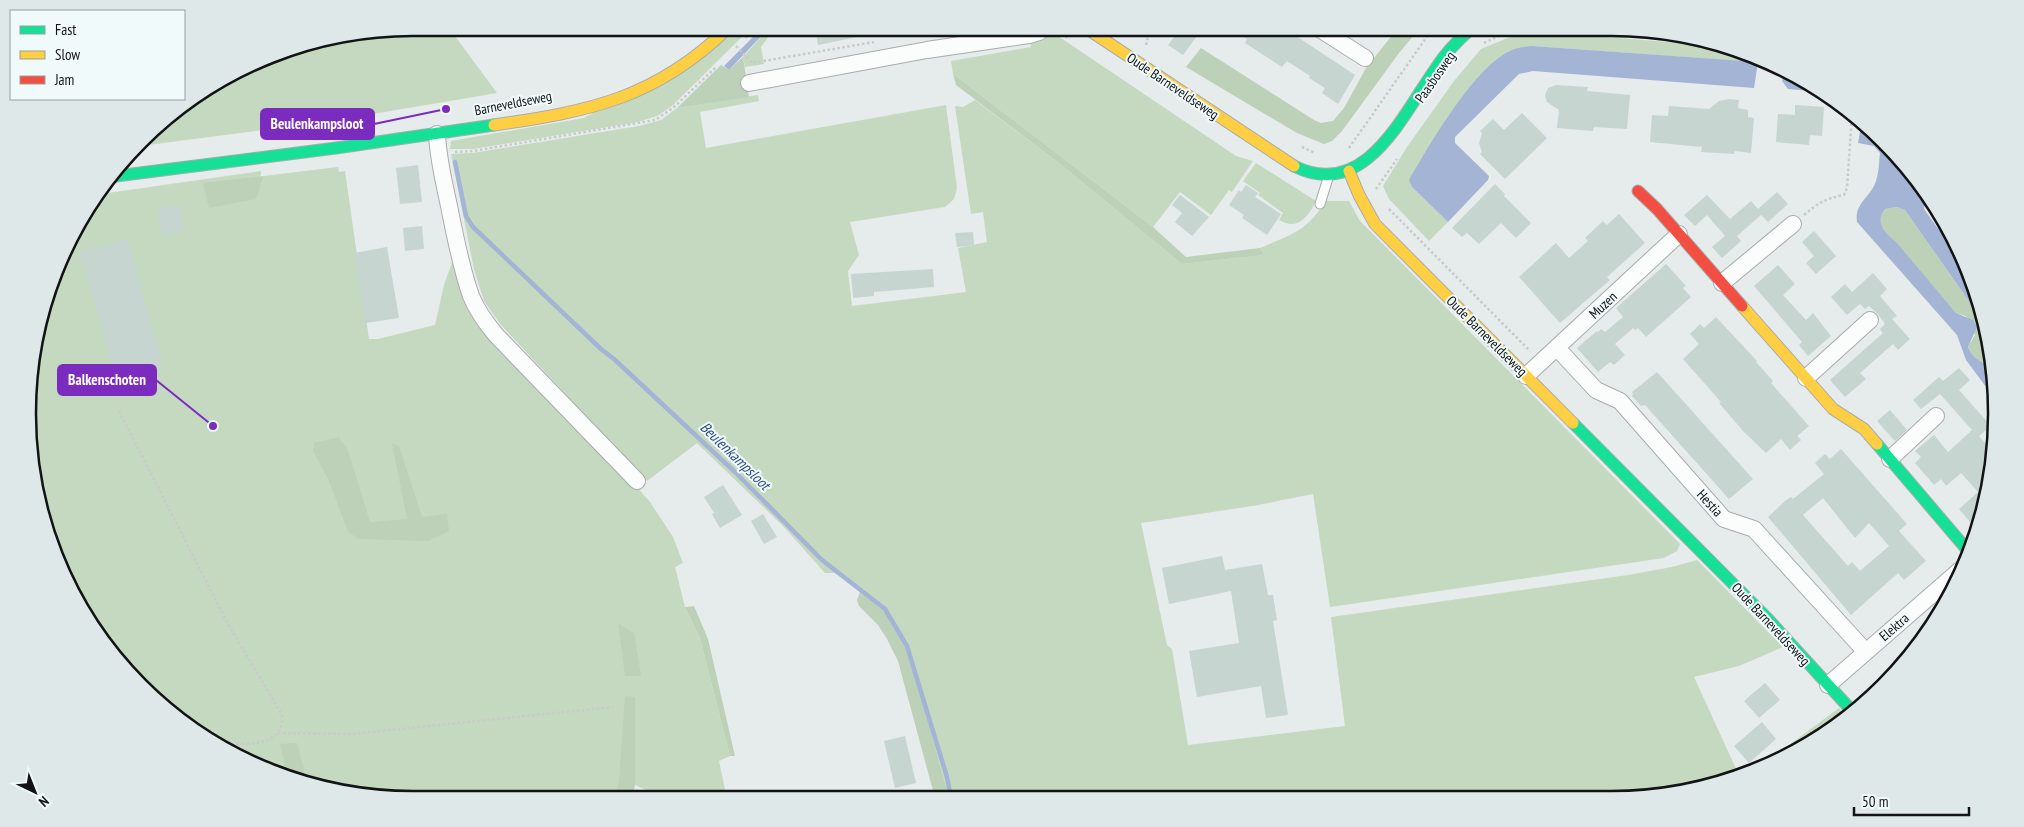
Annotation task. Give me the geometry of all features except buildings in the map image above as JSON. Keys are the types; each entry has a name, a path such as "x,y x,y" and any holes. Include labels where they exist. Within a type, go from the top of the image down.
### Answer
{"street":[{"name":"Barneveldseweg","path":"121,175 436,134 568,112 615,101 638,92 680,69 719,36"},
{"path":"749,83 920,51 1022,36"},
{"name":"Oude Barneveldseweg","path":"1098,36 1299,169 1315,174 1329,175 1349,171 1359,195 1375,224 1767,618 1848,706"},
{"path":"1331,36 1365,58"},
{"name":"Paasbosweg","path":"1349,171 1373,156 1451,46 1463,36"},
{"path":"436,134 455,233 466,278 478,310 496,335 637,481"},
{"path":"1638,191 1680,234 1833,409 1864,428 1964,546"},
{"path":"1722,283 1792,224"},
{"name":"Muzen","path":"1526,376 1680,234"},
{"path":"1806,378 1870,320"},
{"name":"Hestia","path":"1557,348 1596,390 1620,401 1724,519 1754,529 1866,652"},
{"path":"1890,459 1936,416"},
{"name":"Elektra","path":"1828,685 1949,579"}],"lane":[{"path":"1320,204 1329,175"}],"path":[{"path":"1145,49 1148,36"},
{"path":"1346,151 1357,139 1427,36"},
{"path":"1480,45 1499,36"},
{"path":"738,48 752,63 878,42"},
{"path":"1792,224 1818,203 1829,197 1844,195 1847,188 1851,124"},
{"path":"1295,144 1318,154"},
{"path":"1378,188 1399,156"},
{"path":"120,410 228,624 278,708 282,722 278,733 272,738 258,743 233,744"},
{"path":"278,733 352,734 613,707"}],"green space":[{"path":"455,36 497,93 325,122 149,145 184,114 247,75 292,56 340,43 364,39"},
{"path":"731,36 743,36 672,106 657,116 638,122 473,149 450,149 451,141 584,118"},
{"path":"762,36 769,36 761,47 764,64 745,67 743,57"},
{"path":"1038,36 1058,36 1236,156 1253,161 1232,192 1229,190 1211,215 1180,192 1153,227 953,74 951,61 1031,47 1030,40"},
{"path":"1392,36 1413,36 1342,131 1332,141 1324,144 1297,133 1186,67 1201,48 1321,123 1333,121 1344,108 1366,68"},
{"path":"1593,36 1685,43 1746,61 1532,46 1475,82 1461,99 1417,166 1412,187 1448,222 1429,241 1389,199 1383,186 1407,147 1454,81 1481,49 1510,37"},
{"path":"743,57 749,97 677,108 721,65 729,70"},
{"path":"953,74 1153,227 1186,257 1260,248 1264,255 1182,264 1059,163 956,85"},
{"path":"758,95 759,101 700,112 706,148 946,105 957,188 954,199 945,207 850,222 859,255 848,271 852,306 966,292 958,248 987,242 983,212 971,214 955,106 963,107 975,100 1059,163 1182,264 1264,255 1260,248 1305,226 1326,201 1349,201 1360,221 1680,544 1677,551 1664,558 1330,607 1313,494 1258,505 1141,523 1167,645 1172,649 1188,745 1345,726 1331,617 1628,575 1672,567 1697,560 1783,647 1739,666 1694,677 1736,769 1684,784 1660,788 1610,791 947,791 914,670 893,623 876,603 835,573 825,573 784,527 697,443 647,481 501,325 484,301 474,269 451,154 473,153 639,126 661,120 677,108"},
{"path":"1256,163 1316,201 1306,217 1297,223 1291,224 1279,220 1283,213 1258,195 1260,193 1243,181"},
{"path":"338,167 339,172 345,171 369,339 378,339 435,325 444,285 455,254 466,295 650,502 673,537 683,563 675,567 685,607 700,638 730,756 719,761 725,791 649,791 635,785 635,697 620,791 414,791 364,788 340,784 292,771 269,762 247,752 204,727 165,697 114,643 87,602 65,558 49,511 39,463 36,414 39,364 43,340 56,292 75,247 108,193 261,171 260,188 264,176"},
{"path":"264,176 256,199 209,208 203,183"},
{"path":"1897,207 1905,210 1972,305 1985,364 1975,357 1968,347 1975,335 1966,316 1956,313 1881,227 1880,217 1885,209"},
{"path":"339,437 348,450 370,522 407,519 392,443 399,446 422,517 447,514 449,531 428,541 359,539 348,532 329,481 313,451 314,443"},
{"path":"860,592 885,612 902,640 914,670 947,791 933,791 898,661 878,625 859,606 857,600"},
{"path":"694,606 708,639 735,756 730,756 700,638 685,607"},
{"path":"618,623 634,633 641,676 625,676"},
{"path":"625,696 635,697 634,791 616,791 619,781"},
{"path":"1839,708 1842,712 1820,727 1788,746"},
{"path":"297,743 304,769 304,774 285,768 280,744"}],"water":[{"path":"754,36 761,36 729,70 724,66"},
{"path":"1532,46 1745,61 1757,66 1754,88 1533,71 1519,74 1455,137 1455,143 1489,176 1488,180 1448,222 1412,187 1409,180 1452,110 1479,76 1493,62 1506,53 1522,47"},
{"path":"1783,78 1805,90 1788,89 1782,81"},
{"path":"1860,131 1894,165 1924,204 1924,209 1949,247 1972,305 1905,210 1897,207 1885,209 1882,214 1882,227 1888,235 1956,313 1973,320 1977,327 1968,347 1975,357 1985,364 1987,388 1966,360 1957,335 1857,222 1860,205 1874,187 1876,181 1880,153 1874,146 1858,143"}],"waterway":[{"name":"Beulenkampsloot","path":"455,162 466,216 473,227 601,349 735,472 822,560 885,609 907,646 950,791"}],"traffic: fast":[{"path":"1294,166 1319,174 1342,172 1361,163 1379,148 1395,129 1444,57 1463,36"},
{"path":"121,175 336,148 494,125"},
{"path":"1573,423 1767,618 1848,706"},
{"path":"1877,444 1964,546"}],"traffic: slow":[{"path":"494,125 561,114 620,98 648,86 675,71 719,36"},
{"path":"1098,36 1294,166"},
{"path":"1349,171 1359,195 1375,224 1573,423"},
{"path":"1742,306 1833,409 1864,429 1877,444"}],"traffic: jam":[{"path":"1638,191 1657,209 1742,306"}],"place":[{"name":"Beulenkampsloot","path":"446,109"},
{"name":"Balkenschoten","path":"213,426"}]}
